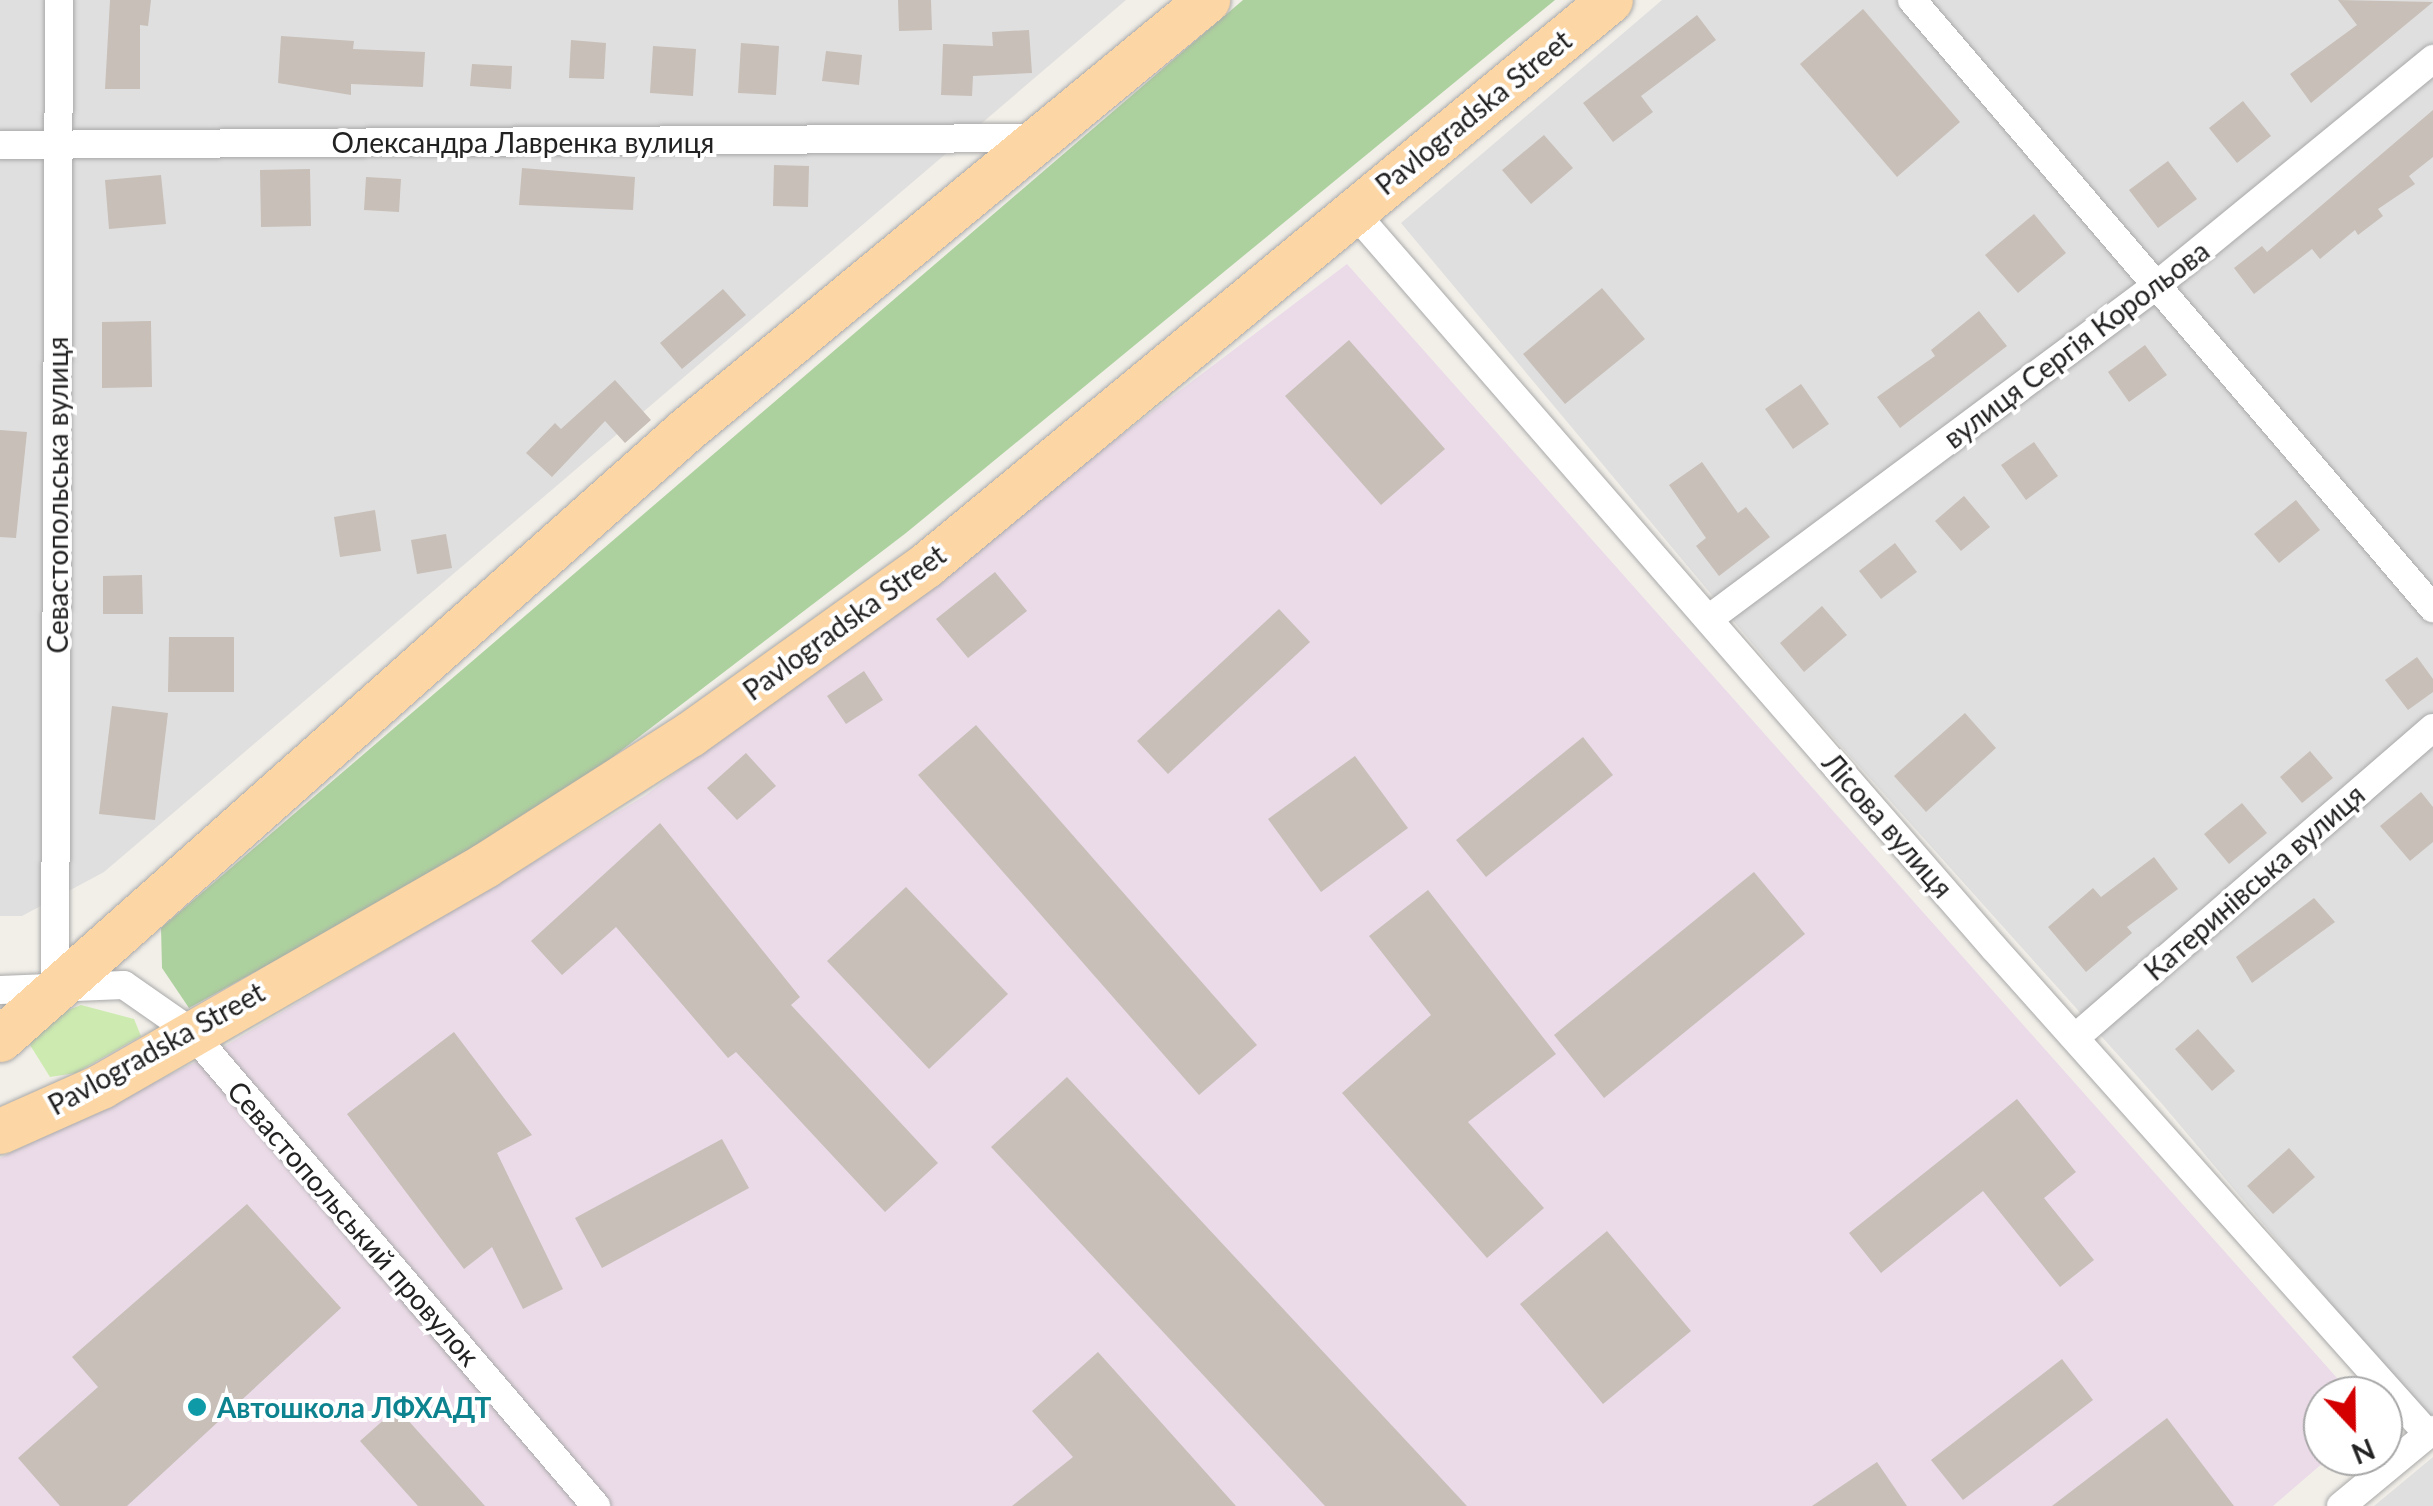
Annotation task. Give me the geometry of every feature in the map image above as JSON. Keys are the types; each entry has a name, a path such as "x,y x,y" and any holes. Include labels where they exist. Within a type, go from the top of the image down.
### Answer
{"main road":[{"path":"0,1039 688,428 1046,138 1206,0"},
{"name":"Pavlogradska Street","path":"0,1131 101,1086 190,1031 485,864 690,734 926,565 1610,0"}],"street":[{"name":"Севастопольська вулиця","path":"55,991 59,0"},
{"path":"1912,0 2433,608"},
{"name":"вулиця Сергія Корольова","path":"1710,618 2158,285 2433,59"},
{"name":"Олександра Лавренка вулиця","path":"0,145 1046,138"},
{"name":"Лісова вулиця","path":"1354,211 2076,1037 2430,1432"},
{"name":"Катеринівська вулиця","path":"2076,1037 2433,728"},
{"name":"Севастопольський провулок","path":"0,990 55,991 124,985 190,1031 596,1506"},
{"path":"2341,1506 2430,1432"}],"shaded area":[{"path":"0,0 1126,0 104,872 22,916 0,916"},
{"path":"1662,0 2433,0 2433,1425 2403,1389 2403,1376 2392,1376 2163,1105 1797,697 1401,223"},
{"path":"1347,264 2335,1376 2303,1376 2303,1476 2308,1476 2273,1506 0,1506 0,1158 210,1055 646,795"},
{"path":"2433,1457 2433,1506 2374,1506"}],"green space":[{"path":"1243,0 1555,0 906,533 525,824 189,1008 162,968 161,928"},
{"path":"81,1005 134,1019 141,1036 76,1073 50,1077 30,1045 41,1021"}],"building":[{"path":"110,0 151,0 148,26 140,25 140,89 105,89"},
{"path":"898,0 931,0 932,30 899,31"},
{"path":"2338,0 2433,2 2311,103 2290,74 2357,25"},
{"path":"1863,9 1960,122 1897,177 1800,64"},
{"path":"1697,15 1716,40 1641,96 1653,112 1613,142 1583,103"},
{"path":"1029,30 1032,73 973,76 972,96 941,95 943,44 993,46 992,32"},
{"path":"281,36 354,41 353,49 425,52 423,87 351,84 351,95 278,83"},
{"path":"571,40 606,43 604,79 569,78"},
{"path":"741,43 779,46 776,95 738,93"},
{"path":"653,46 696,49 693,96 650,93"},
{"path":"826,51 862,55 859,85 822,81"},
{"path":"472,64 512,66 511,89 470,86"},
{"path":"2243,101 2271,136 2237,163 2209,128"},
{"path":"2433,110 2433,157 2409,176 2415,184 2378,209 2383,216 2358,235 2355,230 2320,259 2312,249 2254,294 2234,268 2262,246 2267,252"},
{"path":"1544,135 1573,168 1531,204 1502,170"},
{"path":"2168,161 2197,199 2158,228 2129,190"},
{"path":"774,165 809,166 808,207 773,206"},
{"path":"522,168 635,177 633,210 519,205"},
{"path":"310,169 311,226 261,227 260,170"},
{"path":"161,175 166,224 109,229 105,180"},
{"path":"366,177 401,179 399,212 364,210"},
{"path":"2034,214 2066,253 2018,293 1985,255"},
{"path":"1602,288 1645,339 1565,404 1523,354"},
{"path":"723,289 746,315 682,369 660,343"},
{"path":"1979,311 2007,346 1900,428 1877,397 1935,356 1931,350"},
{"path":"151,321 152,387 102,388 102,322"},
{"path":"1349,340 1445,449 1381,505 1285,396"},
{"path":"2145,345 2167,375 2129,402 2108,372"},
{"path":"615,380 651,420 625,443 605,421 552,477 526,453 555,423 561,429"},
{"path":"1801,384 1829,424 1793,449 1765,409"},
{"path":"0,430 27,432 16,538 0,537"},
{"path":"2034,442 2058,476 2026,500 2001,465"},
{"path":"1702,462 1738,513 1746,507 1770,537 1719,576 1696,546 1706,538 1669,485"},
{"path":"1964,496 1990,527 1961,551 1935,521"},
{"path":"2296,500 2320,530 2279,563 2254,534"},
{"path":"375,510 381,551 340,557 334,517"},
{"path":"446,534 452,568 417,574 411,540"},
{"path":"1895,543 1917,572 1881,599 1859,571"},
{"path":"995,572 1027,611 968,658 936,619"},
{"path":"142,575 143,614 103,614 103,576"},
{"path":"1822,606 1847,635 1804,672 1780,643"},
{"path":"1279,609 1310,642 1168,774 1137,741"},
{"path":"169,637 234,637 234,692 168,692"},
{"path":"2417,657 2433,679 2433,692 2408,710 2385,680"},
{"path":"864,671 883,700 846,724 827,696"},
{"path":"112,706 168,713 155,820 99,814"},
{"path":"1965,713 1996,748 1926,812 1894,776"},
{"path":"976,725 1257,1045 1199,1095 918,775"},
{"path":"1583,737 1613,775 1486,877 1456,840"},
{"path":"2310,751 2333,778 2302,803 2280,777"},
{"path":"746,753 776,786 737,820 707,788"},
{"path":"1355,756 1408,828 1321,892 1268,819"},
{"path":"2421,792 2433,807 2433,842 2410,861 2380,826"},
{"path":"2242,803 2267,833 2229,864 2204,834"},
{"path":"660,823 800,997 791,1005 938,1163 885,1212 736,1052 728,1058 616,927 562,975 531,941"},
{"path":"2154,857 2178,889 2127,927 2132,933 2086,972 2048,927 2093,888 2101,897"},
{"path":"1754,872 1805,934 1604,1098 1554,1035"},
{"path":"906,887 1008,994 929,1069 827,961"},
{"path":"1428,890 1556,1054 1468,1122 1544,1208 1487,1258 1342,1093 1431,1015 1369,936"},
{"path":"2314,898 2335,922 2252,983 2236,957"},
{"path":"2198,1029 2235,1071 2212,1091 2175,1049"},
{"path":"454,1032 532,1135 497,1153 563,1289 523,1309 492,1247 464,1269 347,1114"},
{"path":"1067,1077 1467,1506 1325,1506 991,1147"},
{"path":"2017,1099 2076,1172 2044,1198 2094,1260 2060,1287 1983,1191 1881,1273 1849,1233"},
{"path":"722,1139 749,1188 602,1268 575,1218"},
{"path":"2289,1148 2315,1177 2273,1214 2247,1186"},
{"path":"247,1204 341,1308 127,1506 60,1506 18,1458 98,1387 72,1357"},
{"path":"1607,1231 1691,1331 1603,1404 1520,1304"},
{"path":"1098,1352 1236,1506 1012,1506 1073,1457 1032,1411"},
{"path":"2062,1359 2093,1400 1963,1500 1931,1460"},
{"path":"397,1408 485,1506 418,1506 360,1441"},
{"path":"2167,1418 2234,1506 2052,1506"},
{"path":"1877,1462 1907,1506 1812,1506"}],"place":[{"name":"Автошкола ЛФХАДТ","path":"197,1407"}]}
